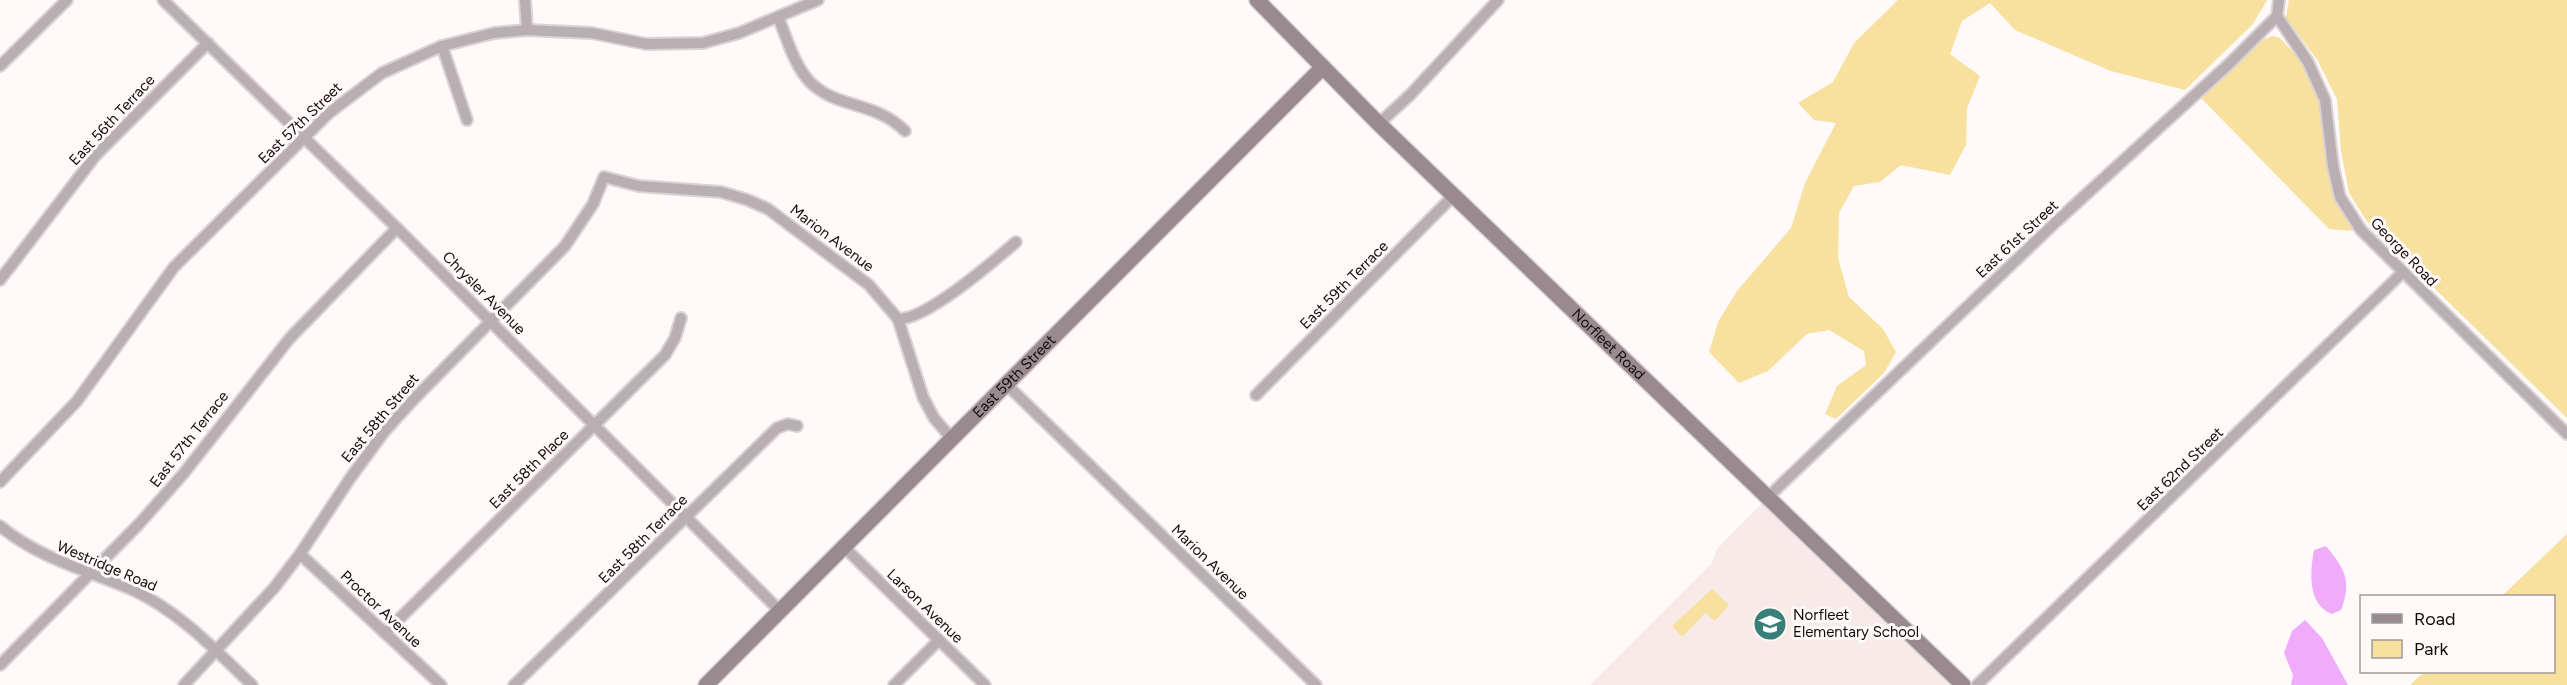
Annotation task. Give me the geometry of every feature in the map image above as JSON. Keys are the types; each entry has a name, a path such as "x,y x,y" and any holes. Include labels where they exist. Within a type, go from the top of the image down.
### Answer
{"street":[{"path":"0,66 67,0"},
{"name":"Chrysler Avenue","path":"163,0 397,228 780,611"},
{"path":"525,0 527,30"},
{"path":"818,0 778,17 796,60 812,83 838,99 892,118 905,131"},
{"name":"Norfleet Road","path":"1257,0 1377,122 1963,685"},
{"path":"1377,122 1385,118 1410,95 1498,0"},
{"path":"2277,16 2279,0"},
{"name":"George Road","path":"2277,16 2308,62 2325,100 2340,197 2361,230 2567,434"},
{"name":"East 61st Street","path":"1768,497 2057,221 2230,63 2277,16"},
{"name":"East 57th Street","path":"0,482 77,402 174,267 305,137 346,99 382,73 442,46 494,33 559,30 592,33 646,44 684,45 721,39 778,17"},
{"name":"East 56th Terrace","path":"0,280 96,155 208,43"},
{"path":"442,46 467,120"},
{"name":"East 59th Street","path":"706,685 1323,67"},
{"name":"Marion Avenue","path":"604,177 639,186 721,192 768,209 869,285 898,319 922,397 934,418 952,439"},
{"name":"East 58th Street","path":"184,685 217,652 300,554 384,432 565,246 592,204 604,177"},
{"name":"East 59th Terrace","path":"1256,395 1454,195"},
{"name":"East 57th Terrace","path":"0,666 184,473 290,338 397,228"},
{"path":"898,319 920,311 962,286 1016,242"},
{"name":"East 62nd Street","path":"1977,685 2402,273"},
{"name":"East 58th Place","path":"385,633 665,355 675,338 681,318"},
{"name":"Marion Avenue","path":"1006,384 1316,685"},
{"name":"East 58th Terrace","path":"514,685 777,428 788,424 797,426"},
{"name":"Westridge Road","path":"0,526 44,555 133,591 161,606 188,625 252,685"},
{"name":"Larson Avenue","path":"844,548 985,685"},
{"name":"Proctor Avenue","path":"300,554 441,685"},
{"path":"894,685 939,640"}],"shaded area":[{"name":"Norfleet Elementary School","path":"1764,501 1952,685 1590,685 1712,563 1716,550"},
{"path":"2326,546 2342,569 2346,583 2341,610 2332,614 2318,603 2311,577 2314,550"},
{"path":"2305,620 2322,638 2348,685 2291,685 2293,675 2284,653 2292,631"}],"green space":[{"path":"1898,0 2267,0 2253,24 2185,90 2111,71 2015,30 1990,3 1962,21 1950,54 1980,76 1967,108 1966,145 1950,175 1901,165 1880,182 1854,186 1839,213 1838,258 1849,297 1883,329 1896,352 1884,373 1836,419 1825,414 1837,386 1866,365 1864,351 1829,330 1807,334 1768,371 1739,383 1709,352 1718,322 1737,291 1791,228 1805,183 1836,123 1814,120 1798,103 1833,82 1854,43"},
{"path":"2289,0 2567,0 2567,418 2368,223 2349,193 2341,151 2337,99 2318,61 2286,18"},
{"path":"2273,36 2280,38 2303,63 2315,86 2338,201 2355,231 2329,229 2199,96 2264,39"},
{"path":"2567,534 2567,685 2410,685 2423,673 2555,673 2555,595 2503,595"},
{"path":"1712,589 1729,605 1715,621 1705,613 1682,637 1672,626"}],"place":[{"name":"Norfleet Elementary School","path":"1770,624"}]}
